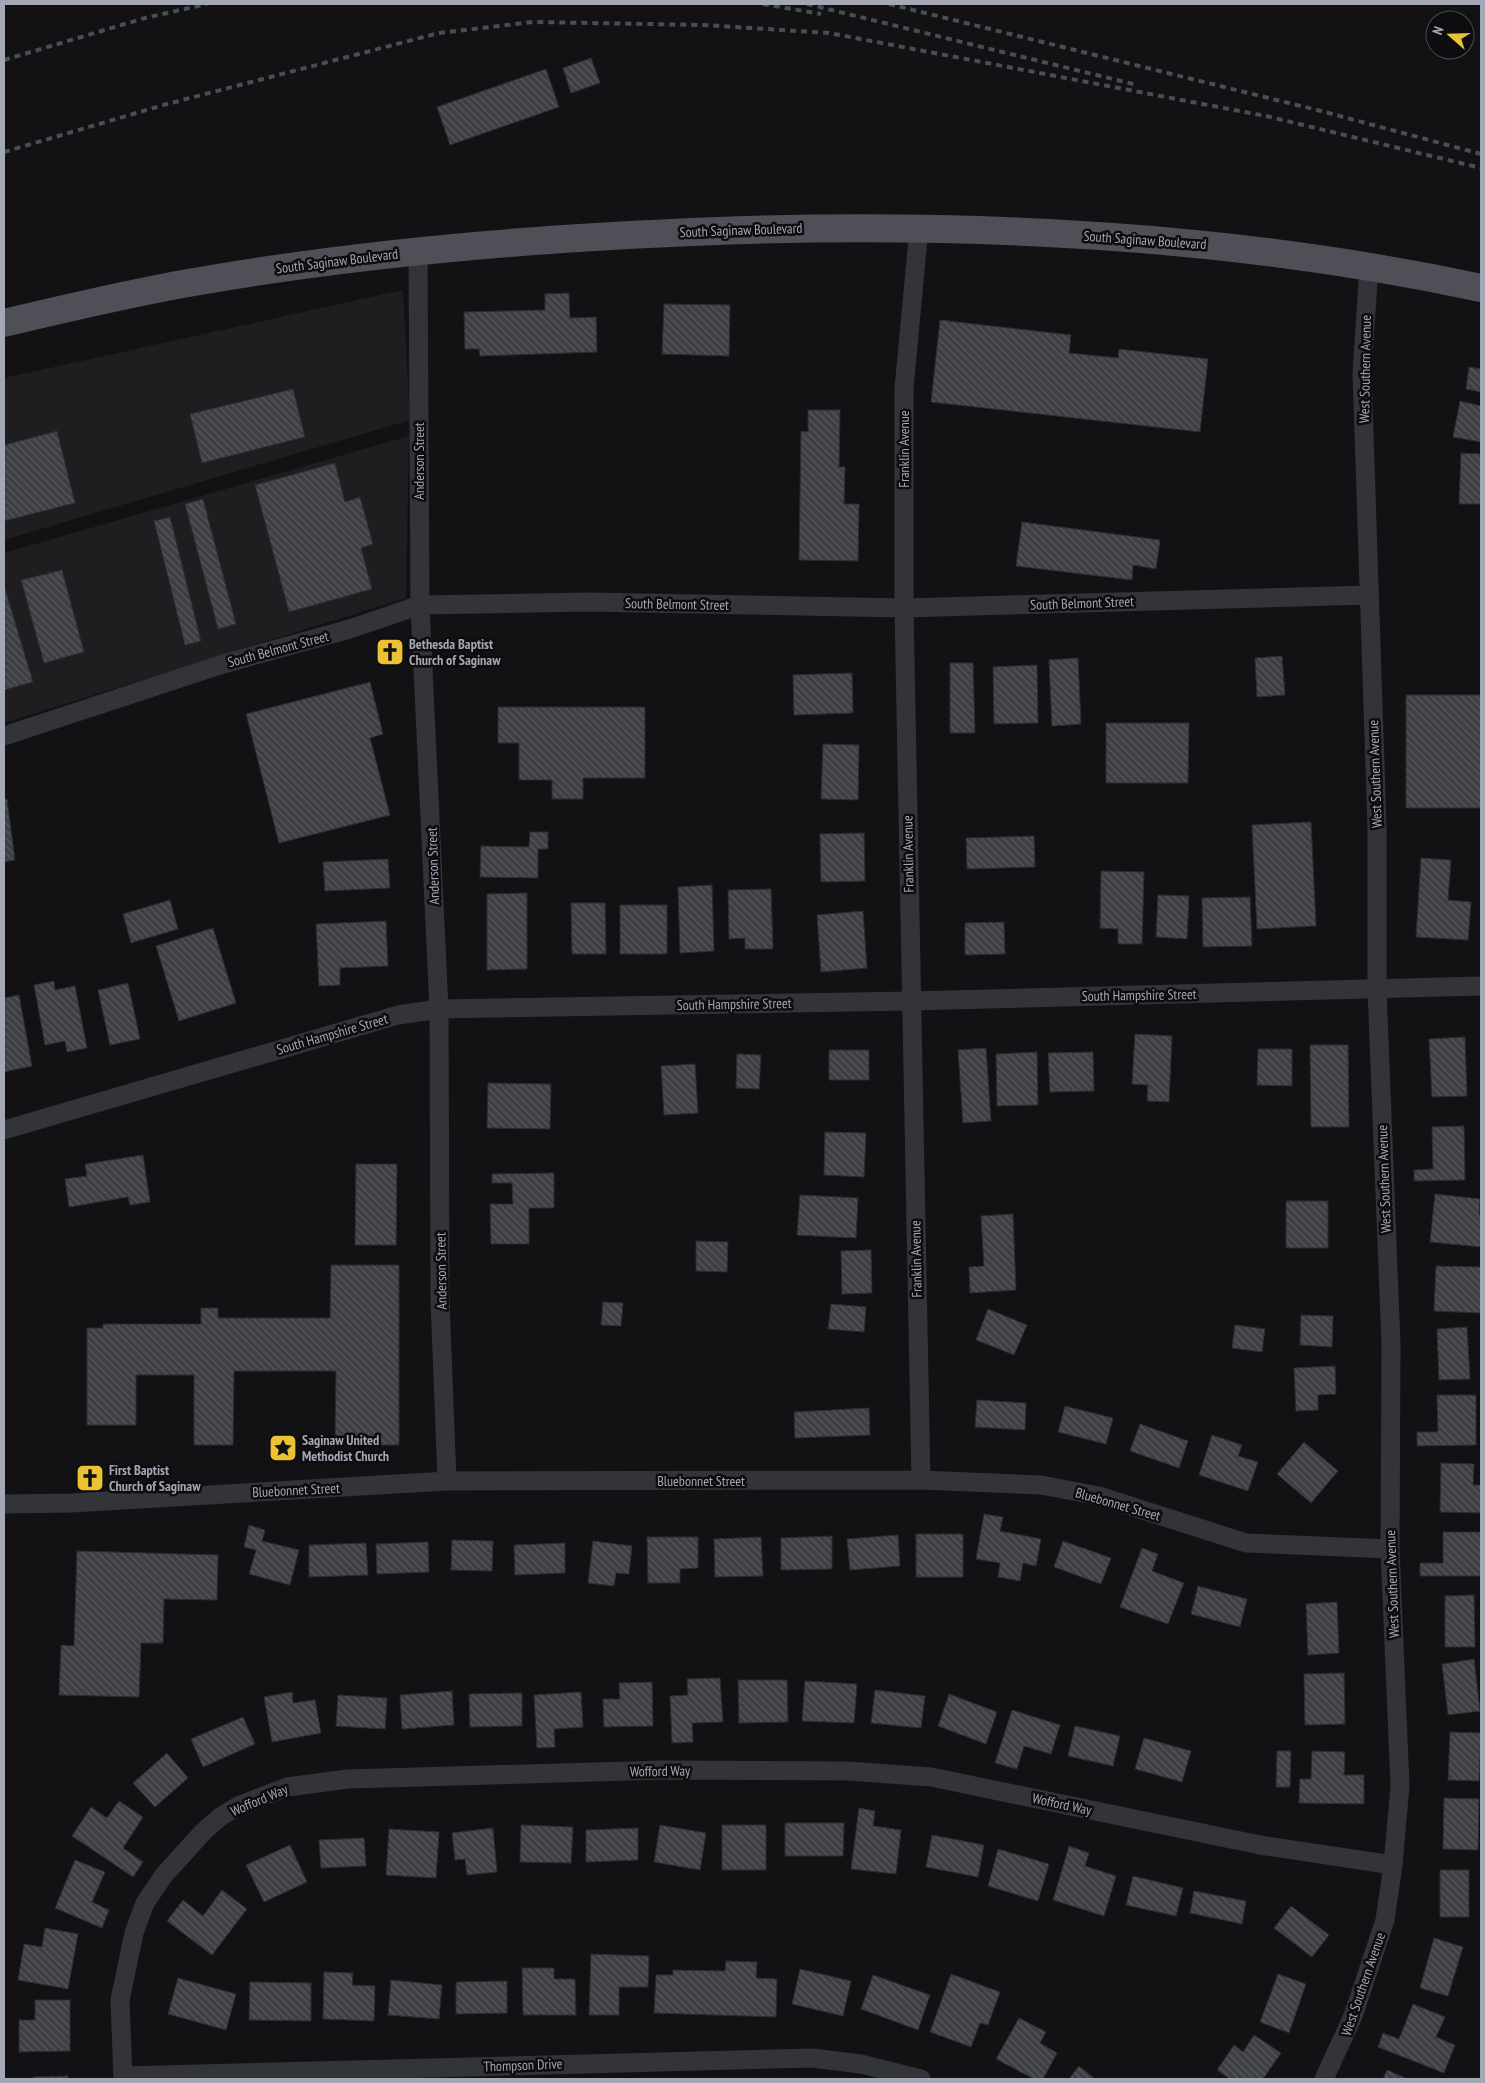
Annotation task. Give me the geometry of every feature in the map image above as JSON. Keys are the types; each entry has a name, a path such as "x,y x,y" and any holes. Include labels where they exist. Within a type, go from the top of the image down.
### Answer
{"main road":[{"name":"South Saginaw Boulevard","path":"4,323 137,292 195,281 418,251 528,240 648,233 820,228 919,228 1160,241 1247,249 1369,266 1481,288"}],"street":[{"name":"Franklin Avenue","path":"919,228 904,389 904,608 920,1480"},
{"name":"Anderson Street","path":"418,251 420,605 439,1009 440,1300 447,1481"},
{"name":"West Southern Avenue","path":"1324,2079 1354,2016 1385,1920 1394,1865 1400,1786 1390,1549 1390,1345 1377,989 1377,827 1362,373 1369,266"},
{"name":"South Belmont Street","path":"4,736 223,664 350,629 420,605 588,602 904,608 1369,596"},
{"name":"South Hampshire Street","path":"4,1130 398,1015 439,1009 910,1001 1481,986"},
{"name":"Bluebonnet Street","path":"4,1504 72,1503 447,1481 920,1480 1041,1485 1099,1496 1246,1543 1390,1549"},
{"name":"Wofford Way","path":"123,2078 120,2000 132,1941 145,1903 169,1869 203,1832 220,1817 238,1806 287,1787 348,1779 663,1770 848,1771 931,1777 1260,1845 1394,1865"},
{"name":"Thompson Drive","path":"123,2078 812,2058 861,2064 921,2079"}],"shaded area":[{"path":"403,290 410,420 4,540 4,378"},
{"path":"409,436 406,598 4,723 4,553"}],"building":[{"path":"591,58 600,83 571,93 563,68"},
{"path":"546,69 559,107 450,145 437,107"},
{"path":"569,293 570,318 596,317 597,352 480,356 479,349 465,349 464,312 545,310 545,294"},
{"path":"664,304 730,305 729,356 662,354"},
{"path":"940,320 1071,335 1069,353 1118,358 1119,349 1208,359 1200,432 931,402"},
{"path":"1469,367 1481,369 1481,392 1466,389"},
{"path":"293,389 305,437 202,463 190,414"},
{"path":"1460,401 1481,406 1481,442 1453,437"},
{"path":"808,410 840,410 839,467 845,467 844,504 859,504 858,561 799,560 801,431 808,432"},
{"path":"57,431 75,503 4,521 4,445"},
{"path":"1461,453 1481,454 1481,504 1459,504"},
{"path":"335,463 345,502 360,497 373,544 361,548 372,589 289,612 255,485"},
{"path":"203,499 236,624 218,629 185,504"},
{"path":"170,517 201,641 185,645 154,521"},
{"path":"1022,522 1160,540 1156,569 1133,565 1132,580 1016,566"},
{"path":"62,570 84,652 44,663 21,580"},
{"path":"4,585 33,682 4,690"},
{"path":"1282,656 1285,695 1257,697 1255,658"},
{"path":"1078,658 1081,724 1052,726 1049,660"},
{"path":"950,663 973,663 975,733 950,733"},
{"path":"1037,665 1038,723 994,724 993,667"},
{"path":"852,673 853,713 794,715 793,675"},
{"path":"370,682 383,734 370,738 390,815 279,843 246,714"},
{"path":"1406,695 1481,695 1481,808 1406,808"},
{"path":"498,707 645,707 645,778 583,778 583,799 552,799 552,780 519,780 519,743 498,743"},
{"path":"1106,723 1189,723 1188,783 1106,783"},
{"path":"823,744 859,745 858,800 821,799"},
{"path":"4,799 7,799 15,860 4,862"},
{"path":"1311,822 1316,926 1257,929 1252,825"},
{"path":"530,832 548,832 548,849 538,849 538,878 480,877 481,846 529,847"},
{"path":"864,833 865,881 821,882 820,834"},
{"path":"1034,836 1035,867 967,869 966,838"},
{"path":"1421,858 1451,860 1448,900 1471,902 1468,940 1416,937"},
{"path":"388,859 390,888 325,891 323,862"},
{"path":"1101,871 1144,872 1142,944 1118,944 1118,929 1100,928"},
{"path":"712,885 714,951 680,953 678,887"},
{"path":"771,889 773,949 745,949 745,938 729,939 728,890"},
{"path":"527,893 527,969 487,970 487,894"},
{"path":"1158,895 1189,896 1187,939 1156,937"},
{"path":"1250,897 1252,946 1203,947 1202,898"},
{"path":"170,900 178,929 131,943 123,914"},
{"path":"571,903 605,903 606,954 572,954"},
{"path":"620,905 667,905 667,954 620,954"},
{"path":"863,911 867,968 821,972 817,915"},
{"path":"386,921 388,966 340,968 340,985 319,986 316,924"},
{"path":"1004,922 1005,954 965,955 965,923"},
{"path":"213,928 236,1003 179,1021 156,946"},
{"path":"54,981 55,990 75,986 87,1048 67,1052 65,1041 45,1045 34,985"},
{"path":"128,983 140,1039 110,1045 98,990"},
{"path":"19,995 32,1066 4,1072 4,998"},
{"path":"1135,1034 1172,1036 1169,1102 1147,1101 1148,1085 1132,1084"},
{"path":"1465,1037 1467,1096 1432,1097 1429,1039"},
{"path":"1310,1045 1348,1045 1349,1127 1311,1127"},
{"path":"986,1048 991,1121 963,1123 958,1050"},
{"path":"1258,1049 1292,1049 1292,1086 1257,1085"},
{"path":"829,1050 869,1050 869,1080 829,1080"},
{"path":"1037,1052 1038,1105 997,1106 996,1054"},
{"path":"1093,1052 1094,1091 1050,1092 1048,1053"},
{"path":"737,1054 761,1055 759,1089 736,1088"},
{"path":"695,1064 698,1113 664,1115 661,1066"},
{"path":"488,1083 551,1084 550,1129 487,1128"},
{"path":"1464,1126 1465,1180 1414,1181 1414,1170 1433,1169 1432,1127"},
{"path":"825,1132 866,1133 864,1177 824,1175"},
{"path":"143,1155 150,1202 130,1205 128,1197 69,1207 65,1179 87,1176 85,1164"},
{"path":"356,1164 397,1164 396,1245 355,1245"},
{"path":"554,1173 554,1208 529,1208 529,1244 491,1244 490,1204 513,1204 512,1183 492,1183 492,1174"},
{"path":"1435,1194 1480,1199 1481,1247 1430,1242"},
{"path":"800,1195 858,1198 856,1238 797,1235"},
{"path":"1286,1201 1328,1201 1328,1248 1286,1248"},
{"path":"1013,1214 1016,1290 970,1293 969,1267 984,1266 981,1216"},
{"path":"696,1241 728,1242 727,1272 696,1271"},
{"path":"871,1250 872,1293 842,1294 841,1251"},
{"path":"331,1265 399,1265 399,1445 335,1445 336,1371 234,1371 233,1445 194,1445 194,1375 136,1375 136,1425 87,1425 87,1328 103,1328 103,1324 201,1324 201,1308 218,1308 218,1318 330,1318"},
{"path":"1436,1266 1481,1267 1481,1313 1434,1311"},
{"path":"603,1302 623,1303 621,1326 601,1325"},
{"path":"831,1304 866,1307 864,1332 828,1329"},
{"path":"988,1309 1027,1325 1014,1355 976,1340"},
{"path":"1301,1315 1333,1316 1332,1347 1300,1345"},
{"path":"1235,1325 1265,1329 1262,1352 1232,1348"},
{"path":"1467,1327 1470,1379 1439,1380 1437,1329"},
{"path":"1335,1366 1336,1394 1318,1395 1318,1410 1296,1411 1294,1368"},
{"path":"1437,1395 1476,1395 1476,1445 1417,1446 1417,1432 1438,1432"},
{"path":"977,1400 1026,1403 1025,1430 975,1427"},
{"path":"1065,1406 1113,1418 1106,1444 1058,1432"},
{"path":"869,1408 870,1435 795,1438 794,1412"},
{"path":"1140,1424 1188,1441 1179,1468 1130,1451"},
{"path":"1212,1435 1242,1445 1238,1456 1258,1462 1248,1491 1199,1475"},
{"path":"1304,1442 1338,1471 1311,1503 1277,1474"},
{"path":"1441,1463 1474,1464 1473,1485 1481,1485 1481,1513 1440,1512"},
{"path":"984,1514 1003,1517 1000,1531 1041,1539 1036,1566 1023,1563 1020,1581 998,1577 1000,1563 976,1559"},
{"path":"249,1525 265,1530 262,1541 299,1550 290,1585 249,1574 256,1550 244,1547"},
{"path":"1443,1532 1481,1532 1481,1576 1420,1576 1420,1563 1443,1563"},
{"path":"916,1534 963,1534 963,1577 916,1577"},
{"path":"898,1535 900,1566 850,1570 847,1539"},
{"path":"832,1536 832,1569 781,1570 781,1538"},
{"path":"647,1537 698,1537 698,1568 680,1569 680,1583 648,1583"},
{"path":"761,1537 763,1576 715,1577 714,1539"},
{"path":"452,1540 493,1541 492,1571 451,1570"},
{"path":"593,1541 632,1546 629,1574 616,1573 614,1586 588,1583"},
{"path":"1063,1541 1111,1558 1101,1584 1054,1567"},
{"path":"428,1542 429,1572 377,1574 376,1544"},
{"path":"366,1543 368,1575 309,1577 309,1545"},
{"path":"565,1543 565,1573 515,1575 514,1545"},
{"path":"1142,1548 1158,1554 1152,1571 1184,1583 1168,1624 1120,1607"},
{"path":"77,1551 218,1555 217,1600 164,1599 163,1643 141,1643 139,1697 59,1695 61,1645 74,1646"},
{"path":"1198,1586 1247,1599 1240,1627 1191,1614"},
{"path":"1474,1595 1475,1647 1445,1647 1445,1596"},
{"path":"1337,1602 1339,1653 1308,1655 1306,1604"},
{"path":"1474,1659 1480,1711 1448,1715 1442,1664"},
{"path":"1344,1673 1345,1724 1305,1725 1304,1674"},
{"path":"720,1678 723,1722 692,1723 693,1742 672,1743 670,1696 688,1695 687,1679"},
{"path":"738,1680 787,1680 788,1722 739,1723"},
{"path":"805,1681 857,1684 854,1723 802,1721"},
{"path":"652,1682 653,1726 604,1727 603,1699 620,1699 619,1683"},
{"path":"875,1690 925,1696 921,1728 871,1723"},
{"path":"452,1691 454,1725 402,1729 400,1695"},
{"path":"292,1692 293,1703 315,1700 321,1733 272,1742 264,1697"},
{"path":"581,1692 583,1727 554,1729 555,1747 537,1748 534,1695"},
{"path":"522,1693 522,1726 470,1727 469,1694"},
{"path":"949,1694 997,1712 986,1744 938,1726"},
{"path":"338,1695 387,1698 385,1729 336,1726"},
{"path":"1012,1710 1060,1725 1051,1754 1024,1746 1017,1769 995,1763"},
{"path":"243,1717 255,1744 203,1767 191,1739"},
{"path":"1075,1726 1120,1736 1113,1766 1068,1756"},
{"path":"1450,1732 1481,1733 1479,1781 1448,1780"},
{"path":"1144,1738 1191,1751 1182,1782 1135,1769"},
{"path":"1277,1751 1291,1751 1290,1787 1276,1787"},
{"path":"1312,1751 1345,1752 1344,1775 1364,1775 1364,1804 1299,1803 1300,1779 1311,1779"},
{"path":"167,1753 188,1778 155,1807 133,1783"},
{"path":"1444,1798 1479,1799 1478,1850 1443,1849"},
{"path":"119,1801 143,1817 123,1848 143,1862 133,1877 72,1836 91,1807 107,1818"},
{"path":"859,1808 875,1811 873,1826 901,1830 896,1874 851,1869"},
{"path":"785,1823 844,1823 843,1856 785,1856"},
{"path":"521,1825 573,1827 571,1863 520,1862"},
{"path":"660,1825 706,1833 700,1870 654,1862"},
{"path":"722,1825 766,1825 766,1870 722,1870"},
{"path":"493,1828 497,1872 467,1875 465,1859 455,1860 452,1833"},
{"path":"638,1828 638,1860 586,1862 586,1830"},
{"path":"389,1829 439,1832 436,1878 386,1875"},
{"path":"932,1835 984,1845 978,1877 926,1867"},
{"path":"364,1838 366,1866 321,1868 319,1840"},
{"path":"290,1845 307,1882 264,1902 246,1865"},
{"path":"1069,1846 1089,1853 1085,1866 1116,1876 1104,1916 1053,1900"},
{"path":"998,1849 1049,1864 1038,1901 988,1886"},
{"path":"75,1860 105,1872 92,1902 109,1910 102,1928 55,1908"},
{"path":"1440,1870 1469,1870 1469,1917 1440,1917"},
{"path":"1133,1876 1183,1888 1176,1916 1126,1905"},
{"path":"222,1890 247,1909 212,1955 167,1921 183,1900 203,1916"},
{"path":"1194,1891 1246,1901 1242,1924 1190,1913"},
{"path":"1291,1906 1329,1935 1312,1957 1274,1928"},
{"path":"45,1928 78,1934 68,1989 18,1980 24,1944 42,1947"},
{"path":"1434,1938 1463,1947 1448,1996 1420,1988"},
{"path":"591,1954 649,1956 648,1987 619,1987 619,2015 589,2015"},
{"path":"726,1961 757,1962 756,1978 777,1979 776,2017 654,2013 656,1975 673,1975 673,1970 725,1971"},
{"path":"522,1968 554,1968 554,1979 575,1979 576,2015 523,2015"},
{"path":"800,1969 851,1981 843,2016 792,2004"},
{"path":"324,1972 353,1973 352,1985 375,1986 374,2021 323,2019"},
{"path":"951,1974 1000,1992 988,2025 980,2023 971,2047 930,2032"},
{"path":"1278,1974 1306,1984 1289,2033 1260,2022"},
{"path":"873,1975 930,1995 918,2030 861,2009"},
{"path":"178,1978 236,1994 226,2030 168,2014"},
{"path":"391,1980 442,1985 439,2019 388,2015"},
{"path":"507,1981 507,2013 456,2014 456,1982"},
{"path":"250,1982 311,1983 311,2021 249,2020"},
{"path":"35,2000 70,2000 70,2051 19,2052 19,2020 35,2020"},
{"path":"1413,2004 1445,2017 1436,2037 1455,2045 1444,2073 1378,2047 1383,2033 1399,2039"},
{"path":"1019,2018 1046,2032 1040,2043 1057,2053 1043,2079 1034,2079 996,2059"},
{"path":"1254,2035 1281,2053 1263,2079 1230,2079 1217,2070 1234,2045 1243,2052"},
{"path":"1079,2066 1095,2079 1069,2079"},
{"path":"1387,2070 1408,2079 1383,2079"},
{"path":"68,2076 68,2079 33,2079 33,2077"}],"railway":[{"path":"4,60 145,18 207,4"},
{"path":"763,4 821,14"},
{"path":"807,4 1137,85"},
{"path":"889,4 1321,111 1481,154"},
{"path":"4,152 167,104 439,33 533,22 704,25 829,33 1271,117"},
{"path":"1266,116 1481,168"}],"place":[{"name":"Bethesda Baptist Church of Saginaw","path":"390,652"},
{"name":"Saginaw United Methodist Church","path":"283,1448"},
{"name":"First Baptist Church of Saginaw","path":"90,1478"}]}
